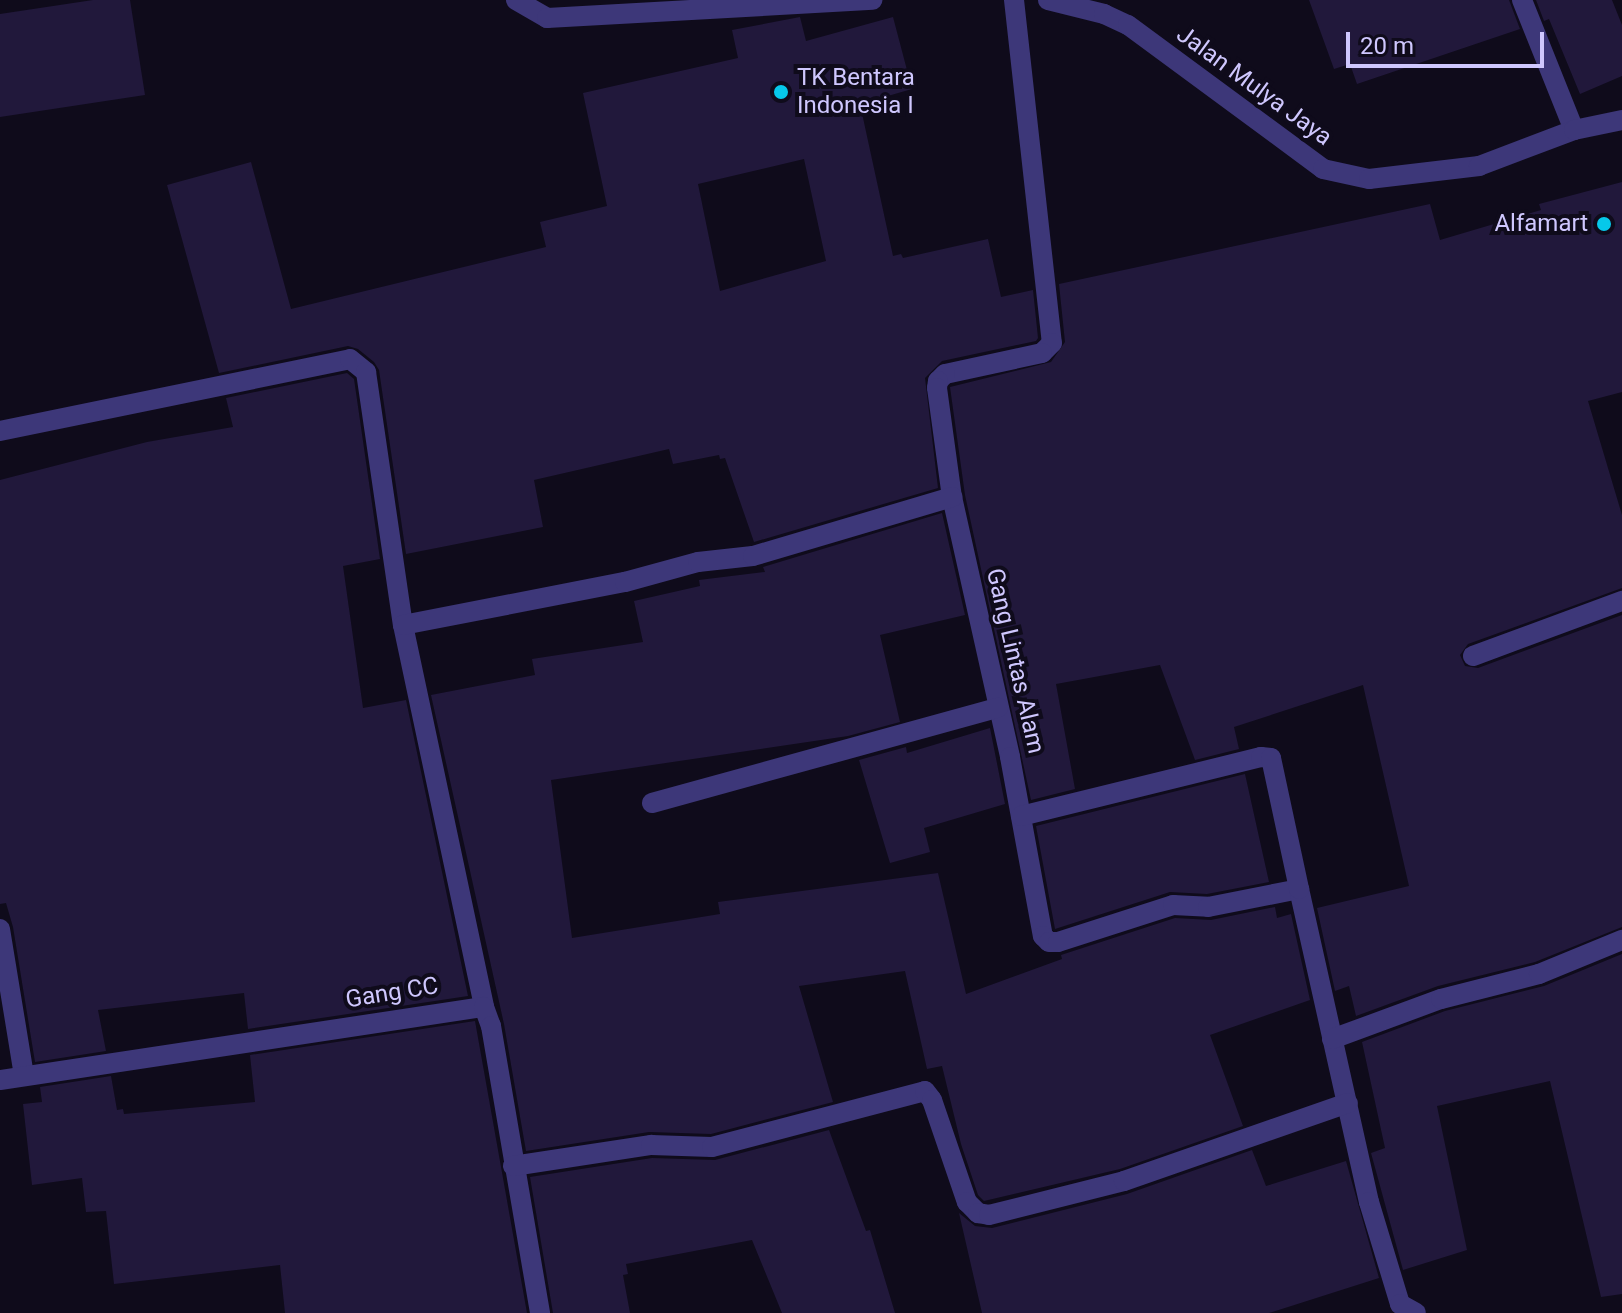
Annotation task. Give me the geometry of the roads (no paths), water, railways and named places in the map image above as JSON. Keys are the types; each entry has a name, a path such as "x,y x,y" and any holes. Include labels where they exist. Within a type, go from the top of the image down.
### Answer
{"street":[{"path":"516,0 547,18 873,0"},
{"name":"Gang Lintas Alam","path":"1014,0 1052,343 1042,353 945,374 938,381 952,497 1021,816 1043,936 1049,942 1173,905 1208,907 1299,889"},
{"name":"Jalan Mulya Jaya","path":"1048,0 1104,14 1128,25 1323,169 1369,179 1479,166 1574,130 1622,120"},
{"path":"1522,0 1574,130"},
{"path":"0,431 350,359 366,372 403,625 484,1007 491,1026 540,1313"},
{"path":"403,625 625,582 698,562 753,556 952,497"},
{"path":"1473,656 1622,601"},
{"path":"652,803 998,708"},
{"path":"1021,816 1261,757 1271,758 1275,764 1299,889 1369,1202 1400,1304 1416,1313"},
{"path":"0,929 24,1075"},
{"path":"1332,1039 1441,999 1539,974 1622,940"},
{"name":"Gang CC","path":"0,1080 484,1007"},
{"path":"513,1166 651,1145 712,1147 925,1091 932,1100 967,1202 978,1213 989,1215 1124,1181 1348,1103"}],"place":[{"name":"TK Bentara Indonesia I","path":"781,92"},
{"name":"Alfamart","path":"1604,224"}]}
